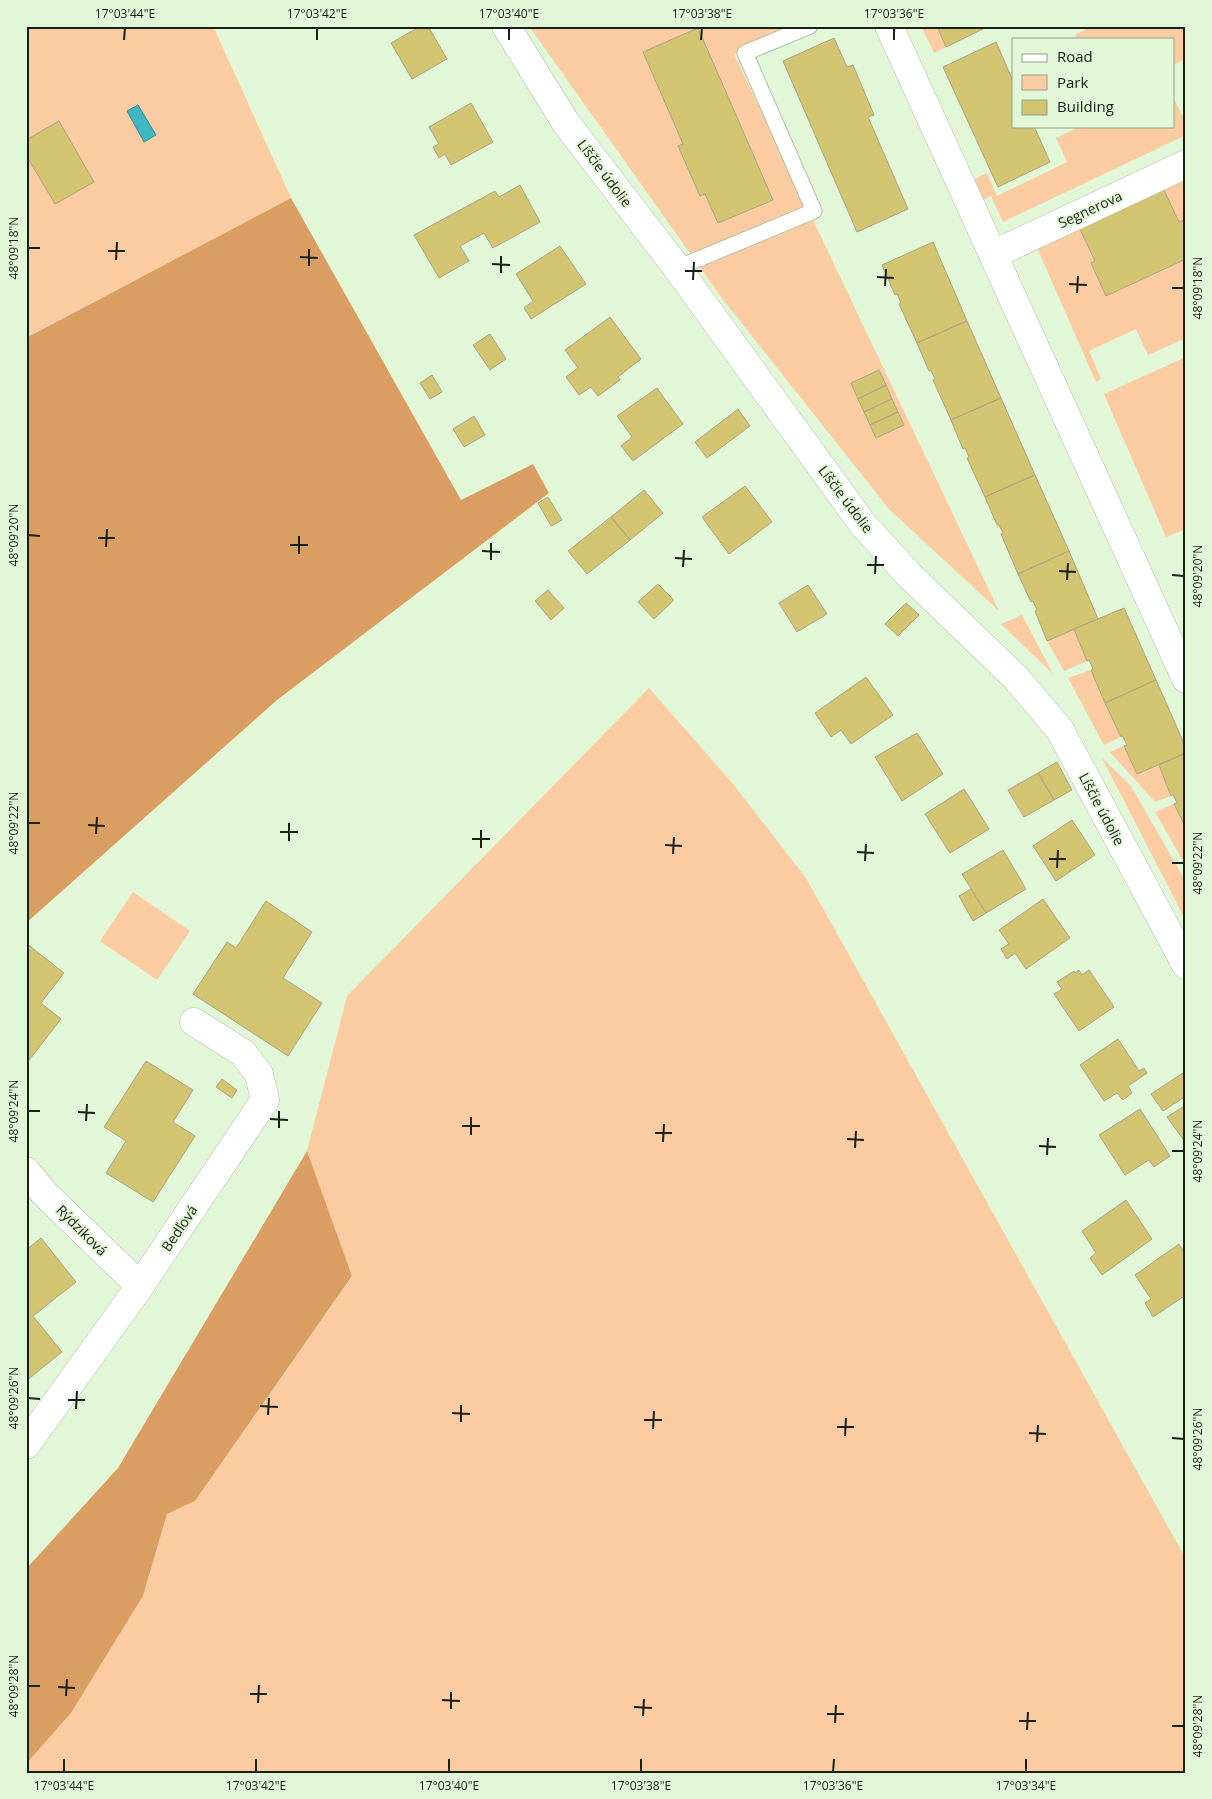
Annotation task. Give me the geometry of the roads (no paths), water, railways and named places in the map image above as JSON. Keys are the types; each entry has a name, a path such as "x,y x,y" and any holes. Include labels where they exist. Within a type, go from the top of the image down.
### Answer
{"street":[{"name":"Líščie údolie","path":"506,26 566,123 677,268 862,523 908,574 1016,678 1060,730 1186,965"},
{"path":"889,26 1186,678"},
{"name":"Segnerova","path":"994,254 1186,164"},
{"name":"Bedľová","path":"26,1445 140,1286 265,1100 259,1074 243,1053 194,1022"},
{"name":"Rýdziková","path":"26,1171 44,1193 140,1286"}],"lane":[{"path":"677,268 814,211 745,53 810,26"}],"water":[{"path":"138,105 156,135 144,142 127,111"}]}
